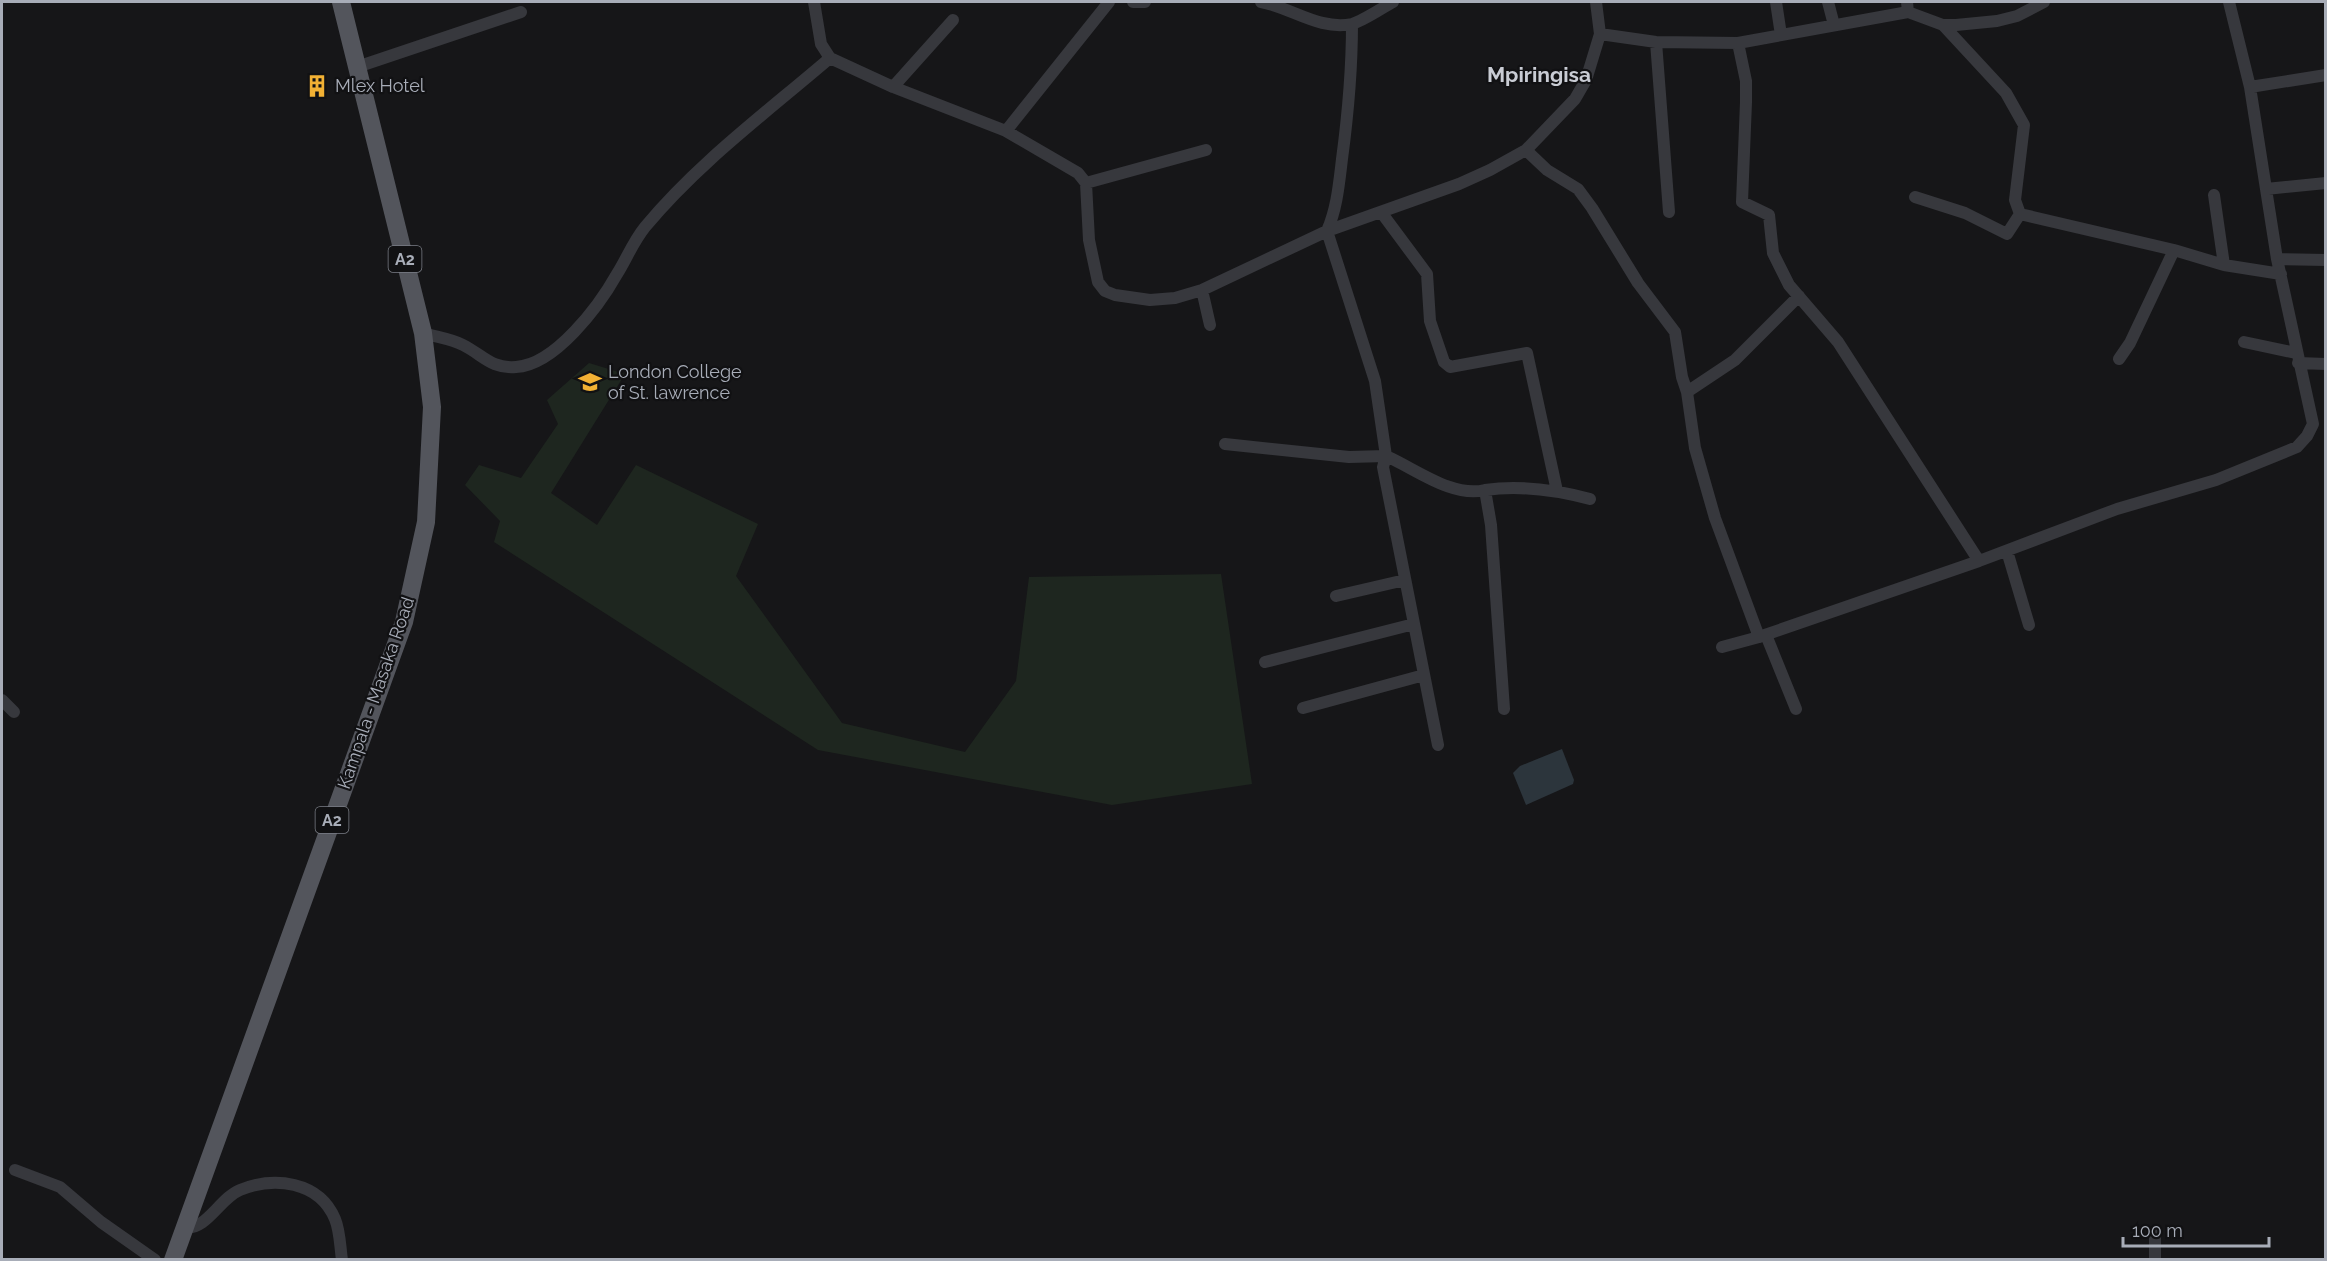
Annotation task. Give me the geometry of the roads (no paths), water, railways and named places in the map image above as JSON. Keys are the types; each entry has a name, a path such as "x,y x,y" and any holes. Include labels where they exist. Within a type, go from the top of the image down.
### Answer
{"main road":[{"name":"Kampala - Masaka Road","path":"173,1260 404,622 426,522 431,462 432,407 423,333 341,2"}],"street":[{"path":"814,2 821,44 830,58 893,87 1006,131 1078,173 1086,183 1089,240 1098,282 1106,291 1114,295 1150,300 1175,298 1202,290 1327,231 1459,184 1526,150 1575,99 1586,80 1600,34 1596,2"},
{"path":"1006,131 1109,2"},
{"path":"1133,2 1146,2"},
{"path":"1261,2 1277,5 1299,15 1326,23 1352,24 1393,2"},
{"path":"1776,2 1780,35"},
{"path":"1828,2 1834,25"},
{"path":"1943,25 1997,21 2017,16 2044,2"},
{"path":"1722,647 1763,636 1979,561 2117,509 2216,480 2297,447 2307,436 2313,424 2277,260 2250,87 2229,2"},
{"path":"1600,34 1656,42 1738,43 1834,25 1908,7 1943,25 2007,93 2024,124 2015,200 2020,214"},
{"path":"357,67 521,12"},
{"path":"893,87 952,20"},
{"path":"1352,24 1352,56 1345,138 1335,213 1327,231 1375,381 1386,456 1383,467 1438,745"},
{"path":"1656,42 1669,212"},
{"path":"1738,43 1746,81 1742,202 1769,215 1773,253 1789,285 1838,342 1979,561"},
{"path":"423,333 462,344 485,361 499,366 517,367 538,362 559,346 587,318 618,274 633,244 663,208 707,163 830,58"},
{"path":"2250,87 2325,75"},
{"path":"1086,183 1206,150"},
{"path":"1526,150 1547,170 1578,189 1638,283 1675,332 1695,448 1714,518 1796,709"},
{"path":"2266,189 2325,183"},
{"path":"2214,195 2224,265"},
{"path":"1915,197 1965,213 2007,234 2020,214"},
{"path":"1382,212 1427,274 1430,321 1444,363 1450,367 1527,353 1557,491"},
{"path":"2020,214 2174,250 2224,265 2281,274"},
{"path":"2119,358 2130,343 2174,250"},
{"path":"2277,260 2325,260"},
{"path":"1202,290 1210,325"},
{"path":"1687,392 1735,360 1799,296"},
{"path":"2244,342 2325,364"},
{"path":"1225,444 1349,457 1386,456 1438,482 1473,493 1503,487 1557,491 1590,499"},
{"path":"1485,490 1491,525 1504,709"},
{"path":"2007,551 2030,625"},
{"path":"1336,596 1405,580"},
{"path":"1265,662 1414,624"},
{"path":"1303,708 1424,675"},
{"path":"2,700 14,712"},
{"path":"15,1170 60,1187 101,1222 155,1260"},
{"path":"185,1227 193,1229 199,1226 222,1202 239,1190 285,1182 307,1189 326,1204 334,1217 338,1230 342,1260"},
{"path":"2155,1235 2155,1260"}],"place":[{"name":"Mlex Hotel","path":"317,86"},
{"name":"London College of St. lawrence","path":"590,382"}],"district":[{"name":"Mpiringisa","path":"1539,75"}]}
